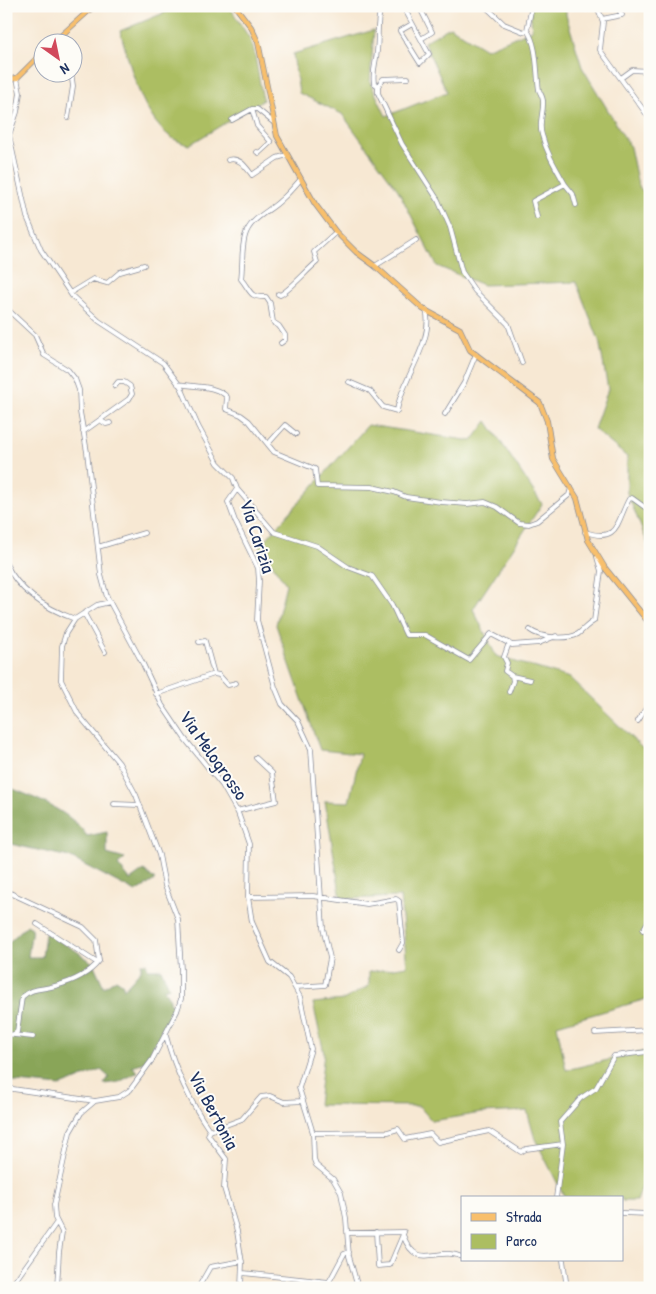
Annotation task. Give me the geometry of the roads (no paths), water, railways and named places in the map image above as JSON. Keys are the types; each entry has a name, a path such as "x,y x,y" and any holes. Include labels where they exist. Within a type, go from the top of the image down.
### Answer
{"main road":[{"path":"67,32 94,6"},
{"path":"235,6 251,27 258,42 277,136 300,180 336,232 356,252 426,310 460,328 467,345 476,354 540,403 547,421 553,459 577,498 584,532 597,557 650,624"},
{"path":"6,80 17,78 32,63"}],"street":[{"path":"378,86 374,83 372,70 377,53 378,38 376,24 381,6"},
{"path":"403,6 429,54 420,63 400,31 412,24"},
{"path":"419,6 432,32 421,40"},
{"path":"485,6 513,29 524,32 527,30"},
{"path":"532,6 527,30 534,40 534,58 539,77 539,90 543,100 540,122 541,135 552,164 573,194 576,205"},
{"path":"597,6 602,19 600,50 650,119"},
{"path":"602,19 622,15 617,6"},
{"path":"621,78 632,70 650,71"},
{"name":"Via Carizia","path":"17,78 20,93 17,112 9,135 27,217 42,250 70,293 100,321 163,363 186,397 198,426 218,463 233,478 236,489 228,502 258,568 260,581 257,620 275,687 282,704 298,721 311,749 323,928 330,958 325,985 296,987"},
{"path":"408,78 383,79 378,86 378,93 402,144 438,200 450,227 462,272 474,291 508,324 522,363"},
{"path":"68,118 72,82"},
{"path":"232,120 252,109 258,109 273,122"},
{"path":"252,109 258,126 271,142 259,153 257,152"},
{"path":"228,160 233,158 239,160 252,175 277,158 287,155"},
{"path":"282,343 285,340 285,335 272,320 270,301 266,297 257,298 252,295 241,279 242,258 245,237 250,226 257,218 281,201 300,180"},
{"path":"537,217 533,201 566,184"},
{"path":"278,294 280,295 288,290 292,283 317,262 314,252 336,232"},
{"path":"375,266 416,240"},
{"path":"70,293 93,279 107,283 120,272 144,265"},
{"name":"Via Melogrosso","path":"6,308 35,335 44,355 68,370 75,379 79,390 103,586 143,664 156,694 185,739 222,785 237,811 249,844 248,897 252,922 270,962 289,977 296,987 311,1044 300,1082 302,1101 314,1134 314,1160 316,1165 333,1179 341,1193 348,1233 348,1252 358,1288"},
{"path":"349,382 370,391 383,407 396,411 398,399 412,370 427,328 429,321 426,310"},
{"path":"445,414 470,371 476,354"},
{"path":"83,432 120,403 129,399 132,394 130,386 124,382 118,382 115,386"},
{"path":"178,384 208,388 223,393 227,397 226,409 241,415 249,421 274,452 315,469 317,486 372,487 406,497 441,502 467,504 485,502 497,507 520,523 528,524 537,521 569,495 572,488"},
{"path":"100,420 106,424 110,423"},
{"path":"280,421 296,434"},
{"path":"268,444 285,425"},
{"path":"236,489 274,532 317,546 348,567 372,576 392,605 406,635 425,636 469,660 491,634 509,644 539,643 556,636"},
{"path":"584,532 600,537 609,534 620,520 629,499 632,498 650,511"},
{"path":"98,547 144,533"},
{"path":"530,630 535,634 556,636 577,634 594,621 601,571 597,557"},
{"path":"6,564 40,604 75,619"},
{"path":"6,1088 95,1101 119,1097 130,1090 143,1075 166,1036 181,999 182,970 178,919 166,886 159,855 136,795 119,763 78,714 64,688 60,675 62,646 66,633 75,619 97,605 110,602"},
{"path":"84,613 104,652"},
{"path":"199,642 204,642 214,674"},
{"path":"509,644 504,657 507,663 505,671 512,676 530,680"},
{"path":"156,694 214,674 219,675 228,685 236,682"},
{"path":"509,692 513,681 512,676"},
{"path":"638,721 650,702"},
{"path":"237,811 276,801 272,773 256,758"},
{"path":"114,804 139,805"},
{"path":"6,891 83,927 96,940 99,961 92,970 54,987 42,986 29,990 22,997 17,1032 14,1034"},
{"path":"248,897 321,896 343,902 367,904 396,899 399,901 403,943 398,950"},
{"path":"643,930 650,918"},
{"path":"37,924 96,962 99,961"},
{"path":"595,1033 650,1030"},
{"path":"6,1034 33,1037"},
{"name":"Via Bertonia","path":"166,1036 183,1084 210,1131 208,1135 226,1159 224,1188 237,1231 242,1261 241,1288"},
{"path":"556,1196 563,1144 560,1122 581,1098 596,1088 614,1056 650,1050"},
{"path":"210,1131 242,1119 261,1098 270,1096 284,1102 302,1101"},
{"path":"57,1288 62,1232 57,1222 54,1205 70,1132 81,1113 95,1101"},
{"path":"314,1134 388,1132 398,1128 405,1139 430,1134 438,1142 489,1131 521,1152 526,1149 563,1144"},
{"path":"624,1213 650,1214"},
{"path":"10,1288 57,1222"},
{"path":"376,1232 378,1266 390,1265 403,1235"},
{"path":"348,1233 404,1232 403,1235 408,1248 413,1253 429,1257 454,1253 461,1256"},
{"path":"242,1274 329,1282 344,1254 348,1252"},
{"path":"198,1288 210,1267 242,1261"},
{"path":"563,1262 568,1288"}]}
